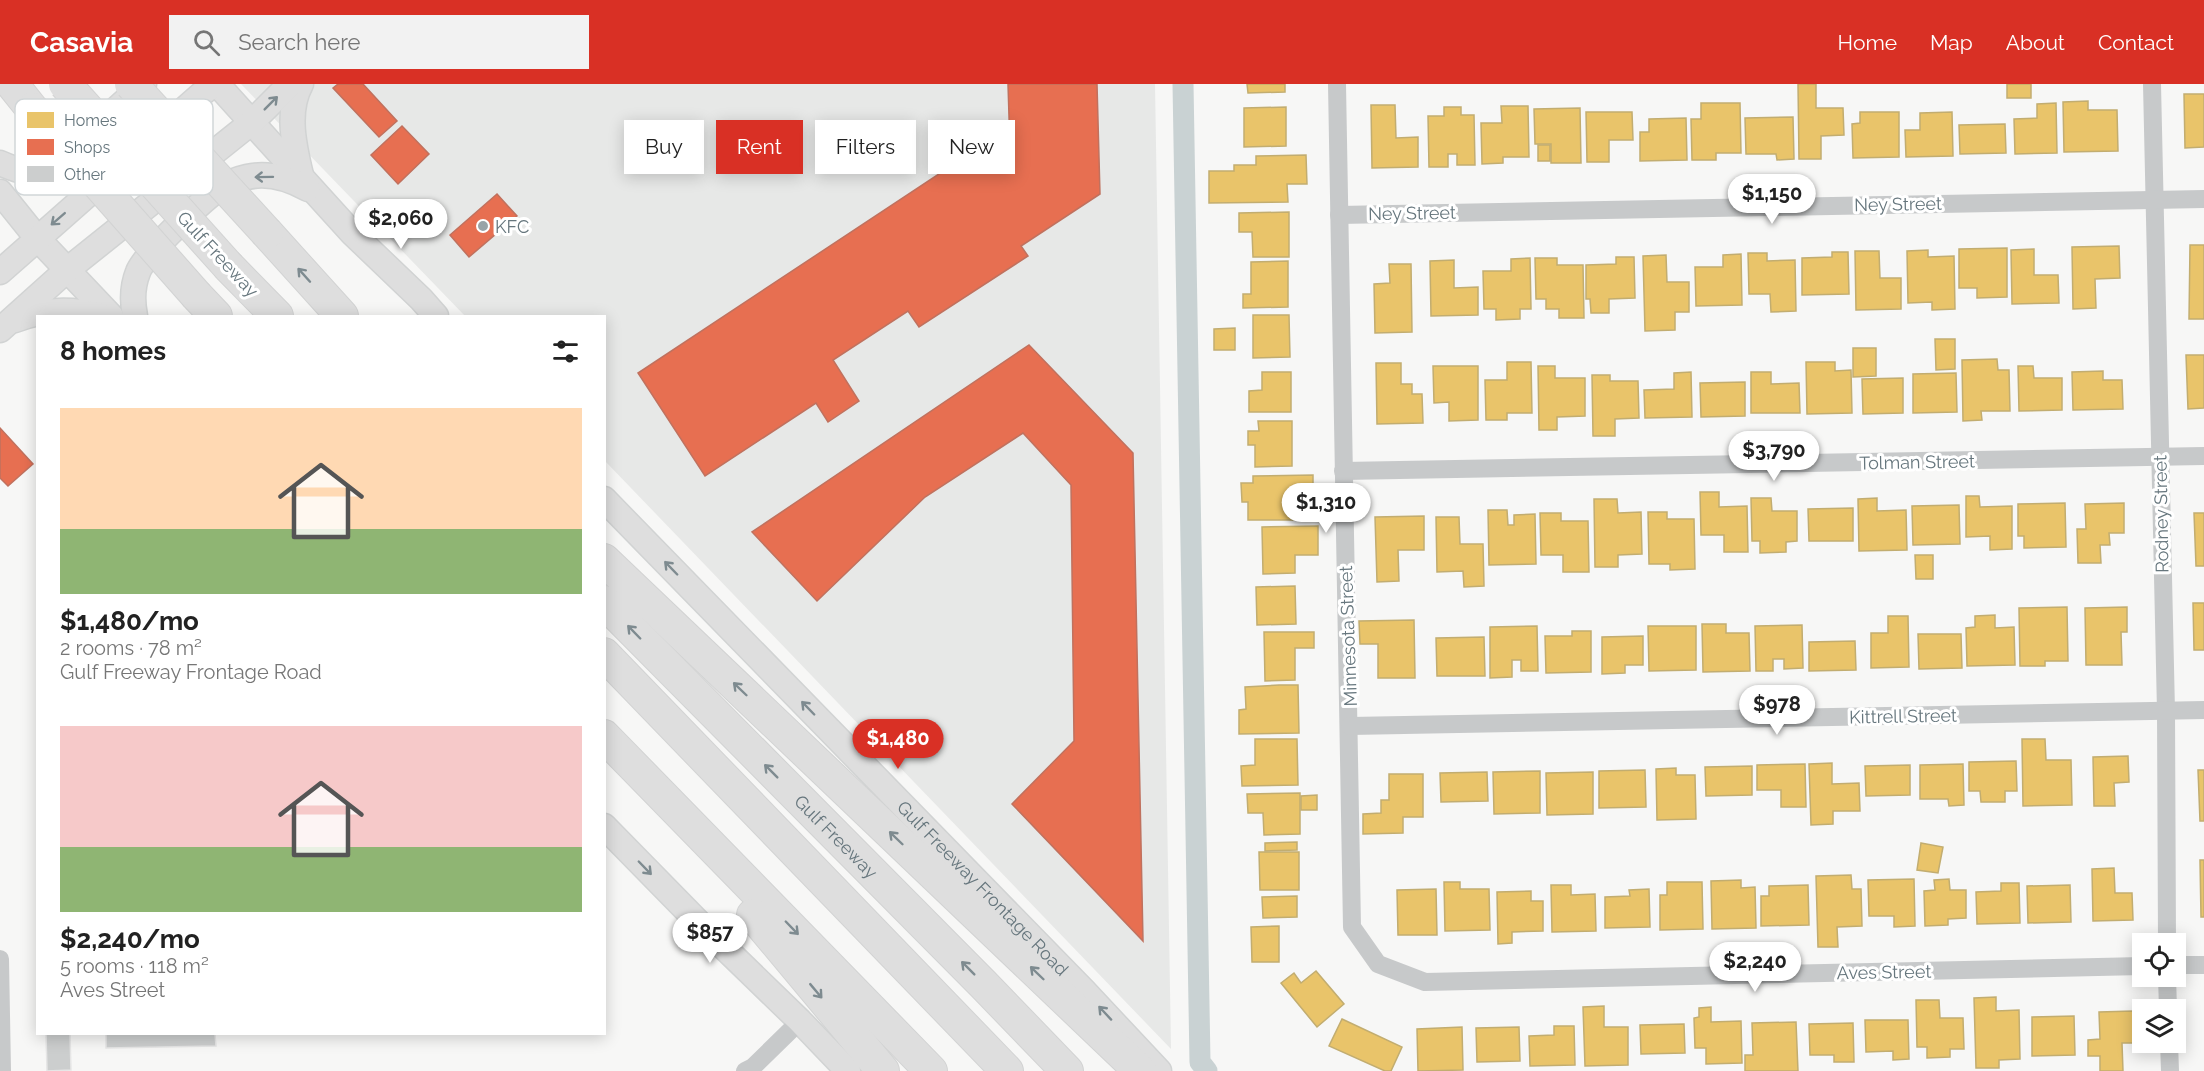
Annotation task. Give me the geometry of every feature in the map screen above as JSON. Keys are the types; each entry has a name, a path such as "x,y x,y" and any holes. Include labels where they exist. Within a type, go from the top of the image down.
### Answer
{"highway":[{"path":"12,84 24,99"},
{"name":"Gulf Freeway","path":"65,84 78,99"},
{"path":"131,84 145,99"},
{"path":"213,174 341,315"},
{"path":"108,195 207,306"},
{"name":"Gulf Freeway","path":"164,195 276,315"},
{"path":"606,562 1140,1071"},
{"name":"Gulf Freeway","path":"606,604 967,967 1067,1071"},
{"path":"606,656 1007,1071"},
{"path":"606,738 883,1071"},
{"path":"606,738 931,1071"}],"main road":[{"path":"127,99 144,84"},
{"path":"198,99 215,84 352,233 435,315"},
{"path":"213,153 252,122 290,84"},
{"path":"301,84 292,115 294,146 302,177"},
{"path":"0,163 15,170"},
{"path":"213,194 219,188 247,177 271,175 298,183 318,195"},
{"path":"0,192 38,238 110,315"},
{"path":"0,272 87,195"},
{"path":"5,326 67,270 161,195"},
{"path":"135,315 132,298 138,270 154,249 212,195"},
{"path":"5,326 39,312 54,310 96,315"},
{"name":"Gulf Freeway Frontage Road","path":"606,502 1084,991 1159,1071"},
{"path":"606,828 848,1071"}],"street":[{"name":"Minnesota Street","path":"1337,84 1352,927 1378,964"},
{"name":"Rodney Street","path":"2152,84 2166,711 2167,933"},
{"name":"Ney Street","path":"1339,215 2204,199"},
{"name":"Tolman Street","path":"1343,471 2204,456"},
{"name":"Kittrell Street","path":"1350,726 2204,710"},
{"path":"0,959 3,1071"},
{"name":"Aves Street","path":"1378,964 1425,982 2132,966"},
{"path":"2186,965 2204,965"},
{"path":"745,1071 753,1067 800,1021"},
{"path":"2169,1053 2170,1071"}],"shaded area":[{"path":"241,84 1155,84 1171,1049 606,462 606,315 464,315"}],"building: Homes":[{"path":"1247,84 1285,84 1285,92 1248,93"},
{"path":"1798,84 1816,84 1816,108 1843,108 1844,135 1821,136 1821,159 1799,159"},
{"path":"2007,84 2031,84 2031,98 2007,98"},
{"path":"2184,94 2204,94 2204,147 2185,148"},
{"path":"2088,101 2088,110 2117,110 2118,151 2064,152 2063,102"},
{"path":"1701,103 1740,103 1741,153 1716,153 1716,160 1692,160 1691,119 1701,119"},
{"path":"2056,103 2057,153 2015,154 2014,119 2037,118 2037,104"},
{"path":"1371,105 1395,105 1396,138 1418,137 1418,167 1372,168"},
{"path":"1501,106 1528,106 1529,157 1503,157 1503,163 1482,164 1481,123 1502,123"},
{"path":"1286,107 1286,146 1244,147 1244,108"},
{"path":"1444,107 1461,107 1461,115 1474,115 1475,165 1457,165 1457,154 1448,154 1448,167 1429,167 1428,116 1444,116"},
{"path":"1580,108 1581,163 1551,163 1551,144 1535,144 1534,109"},
{"path":"1586,112 1632,112 1633,140 1609,140 1609,162 1587,162"},
{"path":"1860,112 1899,112 1899,157 1853,158 1852,124 1860,123"},
{"path":"1952,112 1953,156 1906,157 1905,130 1920,130 1920,113"},
{"path":"1793,117 1794,159 1777,160 1776,154 1746,154 1745,118"},
{"path":"1686,118 1687,160 1640,161 1640,132 1649,132 1649,119"},
{"path":"2005,124 2006,153 1960,154 1959,125"},
{"path":"1538,145 1550,145 1550,161 1538,161"},
{"path":"1306,155 1307,184 1287,184 1288,202 1209,203 1209,171 1234,171 1234,165 1256,165 1256,156"},
{"path":"1289,212 1289,257 1253,257 1252,232 1239,232 1239,213"},
{"path":"2190,245 2204,245 2204,319 2189,319"},
{"path":"2119,246 2120,278 2095,279 2096,308 2073,309 2072,247"},
{"path":"2007,248 2007,297 1977,298 1977,288 1959,288 1959,249"},
{"path":"2034,249 2034,275 2058,275 2059,303 2012,304 2011,250"},
{"path":"1928,250 1928,257 1954,256 1955,309 1932,310 1932,302 1908,303 1907,251"},
{"path":"1855,251 1879,251 1880,278 1901,278 1901,309 1856,310"},
{"path":"1832,252 1848,252 1849,294 1802,295 1802,258 1832,257"},
{"path":"1748,253 1767,253 1767,261 1795,260 1796,311 1771,312 1770,294 1749,294"},
{"path":"1741,254 1742,305 1696,306 1695,267 1723,267 1723,255"},
{"path":"1666,255 1667,282 1689,282 1689,312 1675,312 1675,330 1645,331 1643,256"},
{"path":"1616,257 1634,257 1635,298 1609,299 1609,313 1591,313 1590,299 1586,299 1586,265 1616,264"},
{"path":"1530,258 1531,309 1520,309 1520,319 1496,320 1496,309 1484,309 1483,271 1511,271 1511,259"},
{"path":"1535,258 1557,258 1557,265 1583,265 1584,318 1559,318 1559,309 1546,309 1546,299 1536,299"},
{"path":"1454,260 1454,288 1478,287 1478,315 1431,316 1430,261"},
{"path":"1288,261 1288,307 1243,308 1243,294 1251,294 1251,262"},
{"path":"1389,264 1411,264 1412,332 1375,333 1374,284 1390,283"},
{"path":"1253,315 1289,315 1290,357 1253,358"},
{"path":"1235,328 1235,350 1214,350 1214,329"},
{"path":"1935,339 1955,339 1955,369 1936,370"},
{"path":"1853,348 1876,348 1876,376 1853,377"},
{"path":"2186,355 2204,355 2204,408 2188,409"},
{"path":"1997,359 1998,370 2009,370 2010,411 1981,411 1982,420 1963,421 1962,360"},
{"path":"1507,362 1531,362 1532,413 1507,413 1507,420 1486,420 1485,380 1507,380"},
{"path":"1806,362 1835,362 1835,371 1851,370 1852,413 1807,414"},
{"path":"1376,363 1401,363 1401,384 1412,384 1412,394 1422,394 1423,423 1377,424"},
{"path":"1433,366 1478,366 1478,420 1449,421 1449,402 1434,403"},
{"path":"1538,366 1555,366 1555,378 1585,378 1585,416 1557,417 1557,430 1539,430"},
{"path":"2018,366 2033,366 2034,378 2062,378 2062,410 2019,411"},
{"path":"2103,371 2103,380 2122,380 2123,409 2073,410 2072,372"},
{"path":"1262,372 1291,372 1291,412 1249,412 1249,391 1262,390"},
{"path":"1691,372 1692,417 1645,418 1644,390 1674,389 1674,373"},
{"path":"1751,372 1771,372 1771,384 1799,383 1800,413 1751,413"},
{"path":"1956,373 1957,412 1913,413 1913,374"},
{"path":"1592,375 1610,375 1610,381 1638,381 1639,418 1615,419 1615,436 1593,436"},
{"path":"1903,378 1903,413 1863,414 1862,379"},
{"path":"1745,382 1745,416 1701,417 1700,383"},
{"path":"1258,421 1292,421 1292,466 1255,467 1255,445 1248,445 1248,431 1259,431"},
{"path":"1313,475 1313,495 1294,496 1294,520 1248,520 1248,502 1242,502 1241,483 1253,483 1253,476"},
{"path":"1700,492 1719,492 1719,507 1747,506 1748,552 1724,552 1724,535 1701,535"},
{"path":"1966,496 1979,496 1980,507 2012,506 2012,549 1990,550 1990,536 1966,537"},
{"path":"1751,498 1771,498 1772,511 1797,511 1797,541 1786,542 1786,552 1760,553 1760,541 1752,541"},
{"path":"1877,498 1877,511 1906,510 1907,550 1859,551 1858,499"},
{"path":"1594,499 1617,499 1618,513 1641,512 1642,554 1618,555 1618,567 1595,567"},
{"path":"2065,503 2066,547 2024,548 2024,536 2018,536 2018,504"},
{"path":"2124,503 2124,533 2109,533 2110,545 2100,545 2101,563 2078,563 2077,529 2086,529 2085,504"},
{"path":"1959,505 1960,544 1913,545 1912,506"},
{"path":"1853,508 1853,541 1809,541 1808,509"},
{"path":"1488,510 1507,510 1508,525 1514,525 1514,515 1535,514 1536,564 1489,565"},
{"path":"1648,512 1667,512 1667,519 1694,519 1695,569 1670,570 1670,564 1649,564"},
{"path":"1540,513 1561,513 1561,521 1588,521 1589,572 1563,572 1563,555 1541,555"},
{"path":"2194,513 2204,513 2204,566 2196,566"},
{"path":"1424,516 1424,550 1398,550 1399,581 1377,582 1375,517"},
{"path":"1436,517 1459,517 1460,544 1483,544 1484,586 1464,587 1463,571 1437,572"},
{"path":"1318,526 1318,555 1295,555 1295,573 1263,574 1262,527"},
{"path":"1915,555 1933,555 1933,579 1916,579"},
{"path":"1295,586 1296,624 1257,625 1256,587"},
{"path":"2193,603 2204,603 2204,650 2194,650"},
{"path":"2067,607 2068,661 2045,661 2045,666 2020,666 2019,608"},
{"path":"2127,607 2127,632 2121,632 2122,665 2086,665 2085,608"},
{"path":"1995,615 1995,628 2014,627 2015,665 1967,666 1966,628 1975,627 1975,616"},
{"path":"1888,616 1908,616 1909,667 1871,668 1871,633 1888,633"},
{"path":"1414,620 1415,678 1378,678 1378,644 1360,644 1359,621"},
{"path":"1702,624 1726,624 1726,633 1749,633 1750,671 1703,672"},
{"path":"1802,625 1803,668 1784,669 1784,659 1773,659 1773,671 1756,671 1755,626"},
{"path":"1537,626 1538,671 1521,671 1521,660 1512,660 1512,677 1490,678 1490,627"},
{"path":"1648,626 1696,626 1696,670 1649,671"},
{"path":"1572,631 1591,631 1591,672 1546,673 1545,636 1572,636"},
{"path":"1264,632 1314,632 1314,648 1295,648 1295,680 1265,681"},
{"path":"1918,634 1961,634 1962,668 1919,669"},
{"path":"1643,636 1643,665 1625,665 1625,673 1602,674 1602,637"},
{"path":"1484,637 1485,676 1437,676 1436,638"},
{"path":"1855,641 1856,670 1809,671 1809,642"},
{"path":"1298,685 1299,733 1239,734 1239,710 1246,709 1245,687"},
{"path":"1255,739 1297,739 1298,785 1242,786 1241,766 1255,765"},
{"path":"2022,739 2045,739 2046,760 2071,760 2072,805 2023,806"},
{"path":"2128,756 2129,782 2114,783 2115,806 2094,806 2093,757"},
{"path":"2016,761 2017,791 2005,791 2005,802 1981,802 1980,791 1969,791 1969,762"},
{"path":"1832,763 1832,784 1859,783 1860,811 1833,811 1833,824 1811,825 1809,764"},
{"path":"1805,764 1806,807 1781,807 1781,790 1757,790 1757,765"},
{"path":"1963,764 1964,805 1949,806 1948,799 1920,799 1920,765"},
{"path":"1910,765 1910,795 1866,796 1865,766"},
{"path":"1752,766 1752,795 1706,796 1705,767"},
{"path":"1676,768 1676,775 1695,775 1696,819 1657,820 1656,769"},
{"path":"1645,770 1646,807 1599,808 1599,771"},
{"path":"2198,770 2204,770 2204,821 2200,821"},
{"path":"1540,771 1540,813 1494,814 1493,772"},
{"path":"1487,772 1488,801 1441,802 1440,773"},
{"path":"1593,772 1593,814 1547,815 1546,773"},
{"path":"1389,774 1423,774 1423,817 1403,817 1403,833 1363,834 1363,814 1381,813 1381,800 1389,800"},
{"path":"1300,793 1300,834 1264,835 1263,813 1248,813 1247,794"},
{"path":"1317,795 1317,810 1301,810 1301,796"},
{"path":"1297,842 1297,850 1265,851 1265,843"},
{"path":"1921,843 1943,847 1938,873 1917,870"},
{"path":"1259,852 1299,852 1299,890 1260,890"},
{"path":"2200,860 2204,860 2204,917 2201,917"},
{"path":"2114,868 2115,893 2132,893 2133,920 2093,921 2092,869"},
{"path":"1851,875 1852,889 1861,889 1862,926 1837,927 1838,947 1818,947 1816,876"},
{"path":"1914,879 1915,926 1894,927 1894,916 1869,916 1868,880"},
{"path":"1949,879 1950,890 1966,890 1966,918 1948,919 1948,925 1925,926 1924,891 1935,890 1934,880"},
{"path":"1741,880 1741,888 1755,887 1756,928 1712,929 1711,881"},
{"path":"1444,882 1460,882 1460,889 1489,889 1490,930 1445,931"},
{"path":"1667,882 1702,882 1703,929 1660,930 1660,895 1667,895"},
{"path":"2001,883 2019,883 2020,923 1977,924 1976,892 2001,891"},
{"path":"1551,885 1571,885 1571,895 1595,894 1596,931 1552,932"},
{"path":"1808,885 1809,925 1761,926 1761,896 1769,896 1769,886"},
{"path":"2070,885 2071,922 2028,923 2027,886"},
{"path":"1436,889 1437,935 1398,935 1397,890"},
{"path":"1649,889 1650,927 1605,928 1605,897 1630,896 1629,890"},
{"path":"1531,891 1531,901 1543,901 1543,931 1512,932 1512,943 1498,944 1497,892"},
{"path":"1297,896 1297,917 1263,918 1262,897"},
{"path":"1279,926 1279,962 1252,962 1251,927"},
{"path":"1316,971 1344,1004 1317,1027 1281,983 1294,973 1301,983"},
{"path":"1996,997 1996,1011 2019,1010 2020,1059 1999,1060 1999,1068 1976,1068 1974,998"},
{"path":"1916,1000 1939,1000 1940,1018 1963,1018 1964,1049 1950,1049 1950,1057 1927,1058 1927,1047 1917,1047"},
{"path":"1604,1006 1604,1027 1628,1027 1628,1065 1585,1066 1583,1007"},
{"path":"1711,1007 1711,1022 1741,1021 1742,1063 1706,1064 1706,1048 1695,1048 1694,1018 1699,1017 1699,1008"},
{"path":"2132,1011 2132,1043 2122,1043 2123,1071 2100,1071 2100,1056 2088,1056 2088,1040 2100,1039 2099,1012"},
{"path":"2074,1016 2075,1055 2032,1056 2032,1017"},
{"path":"1342,1019 1402,1047 1391,1071 1385,1071 1329,1046"},
{"path":"1865,1020 1908,1020 1909,1059 1893,1060 1893,1051 1866,1052"},
{"path":"1796,1022 1798,1071 1745,1071 1745,1055 1753,1055 1752,1023"},
{"path":"1853,1023 1854,1062 1834,1062 1834,1055 1810,1055 1809,1024"},
{"path":"1684,1024 1685,1053 1641,1054 1640,1025"},
{"path":"1554,1026 1574,1026 1575,1065 1530,1066 1529,1036 1554,1035"},
{"path":"1462,1027 1463,1070 1418,1071 1417,1029"},
{"path":"1519,1027 1520,1061 1477,1062 1476,1028"}],"building: Shops":[{"path":"338,84 363,84 397,121 379,137 333,88"},
{"path":"1008,84 1097,84 1100,194 1021,246 1028,256 919,327 908,311 833,360 859,401 828,422 816,403 705,476 638,373 939,174 1015,174 1015,120 1009,120"},
{"path":"402,126 429,154 398,184 371,155"},
{"name":"KFC","path":"497,194 517,216 469,257 450,235"},
{"path":"1029,345 1133,453 1143,941 1012,804 1074,741 1071,485 1023,433 925,497 817,601 752,532"},
{"path":"0,428 33,464 8,486 0,478"}],"building: Other":[{"path":"46,1035 70,1035 71,1070 47,1071"},
{"path":"106,1035 215,1035 216,1046 106,1048"}],"waterway":[{"path":"1183,84 1200,1062 1207,1071"}],"place":[{"name":"KFC","path":"483,226"}]}
